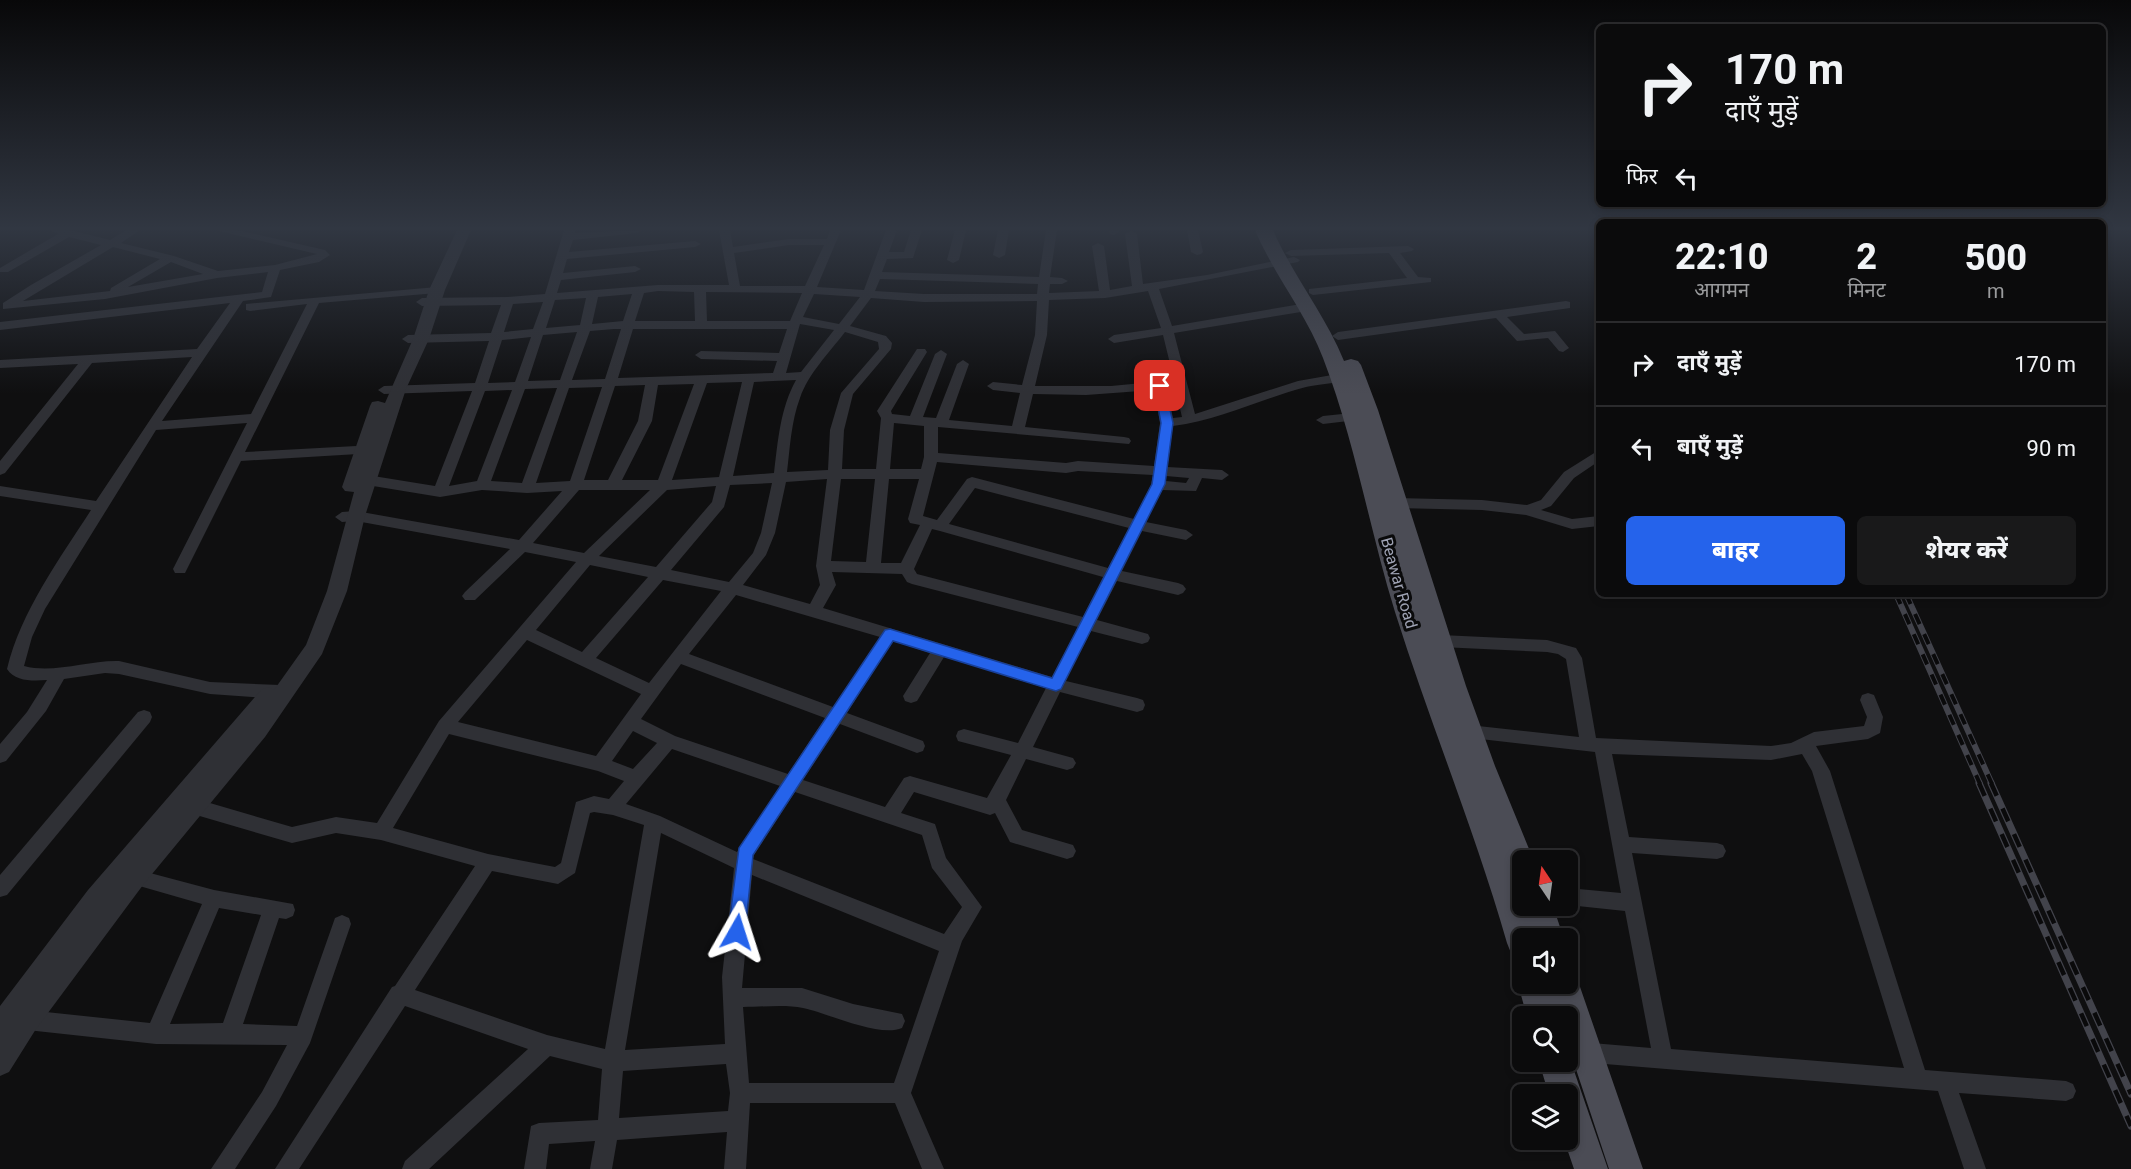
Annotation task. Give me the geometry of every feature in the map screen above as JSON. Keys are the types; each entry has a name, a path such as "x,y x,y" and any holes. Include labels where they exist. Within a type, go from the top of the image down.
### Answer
{"main road":[{"name":"Beawar Road","path":"1302,285 1371,415 1396,503 1469,732 1515,850"},
{"name":"Beawar Road","path":"1310,299 1338,336 1352,417 1397,582 1417,644 1512,887"},
{"path":"1578,1054 1626,1169"},
{"path":"1578,1131 1591,1169"}],"street":[{"path":"3,309 39,285"},
{"path":"105,295 123,285"},
{"path":"3,309 164,285"},
{"path":"270,285 267,295 236,303 200,353 37,610 17,657 17,672 36,675 104,667 140,670 208,687 278,692"},
{"path":"0,1063 27,1020 187,804 315,648 337,591 349,517 369,449 391,389 414,339 433,285"},
{"path":"429,296 435,285"},
{"path":"482,485 522,385 555,285"},
{"path":"470,596 522,546 575,485 610,383 627,325 634,285"},
{"path":"734,285 735,290"},
{"path":"778,377 799,315 812,285"},
{"path":"600,764 678,656 759,555 768,532 780,476 788,416 794,396 805,376 850,320 872,285"},
{"path":"1017,431 1029,391 1041,335 1044,285"},
{"path":"1104,285 1105,294"},
{"path":"0,326 236,303 315,300 429,296 508,301 634,290 700,289 810,290 924,298 1044,297 1105,294 1159,285"},
{"path":"1114,339 1168,331 1310,299 1399,285"},
{"path":"1152,286 1168,331 1190,421"},
{"path":"700,289 701,324"},
{"path":"527,488 585,327 593,294"},
{"path":"180,569 315,300"},
{"path":"440,492 480,387 508,301"},
{"path":"1338,336 1500,316 1566,305"},
{"path":"414,339 495,336 585,327 701,324 799,315 850,320 882,339 885,349 847,393 837,430 835,474 824,566 828,585 814,611"},
{"path":"1500,316 1521,338 1551,334 1563,348"},
{"path":"873,568 888,418 884,411 921,352"},
{"path":"0,364 200,353"},
{"path":"915,421 941,354"},
{"path":"701,355 784,357"},
{"path":"0,470 88,359"},
{"path":"963,364 936,423 931,457 915,519 1112,574 1178,589"},
{"path":"1167,423 1190,421 1217,414 1294,385 1318,379 1344,367"},
{"path":"391,389 805,376"},
{"path":"585,660 719,504 749,378"},
{"path":"381,832 445,726 587,560 663,485 702,380"},
{"path":"613,485 645,421 652,381"},
{"path":"993,386 1029,391 1160,386 1180,383"},
{"path":"889,817 910,783 990,807 997,800 1160,478 1167,423 1160,386"},
{"path":"1323,420 1352,417"},
{"path":"153,426 256,418"},
{"path":"888,418 1124,441"},
{"path":"237,457 369,449"},
{"path":"931,457 1066,468 1078,466 1160,478 1191,488 1197,474 1222,476"},
{"path":"1528,510 1546,503 1569,475 1596,457"},
{"path":"360,480 440,492 482,485 527,488 575,485 663,485 780,476 883,472 927,474"},
{"path":"906,569 934,524 972,482 1138,525 1186,535"},
{"path":"0,490 101,507"},
{"path":"1396,503 1482,505 1528,510 1549,519 1576,525 1596,522"},
{"path":"349,517 522,546 732,588 1056,685 1137,705"},
{"path":"824,566 906,569"},
{"path":"906,569 912,579 1142,638"},
{"path":"525,632 652,692"},
{"path":"735,1169 740,1093 732,997 745,853 890,634"},
{"path":"1441,641 1547,646 1570,652 1574,658 1620,844 1663,1059"},
{"path":"911,696 940,650"},
{"path":"678,656 917,746"},
{"path":"0,756 39,711 50,695 59,672"},
{"path":"1469,732 1595,745 1771,753 1794,750 1814,739 1857,735 1875,728 1875,717 1868,700"},
{"path":"0,889 144,717"},
{"path":"187,804 292,835 336,825 381,832 488,862 558,876 569,867 582,807 594,804 613,807 654,821 744,864 948,945 973,907 938,862 929,830 669,741 631,722"},
{"path":"445,726 600,764 636,778"},
{"path":"964,736 1067,764"},
{"path":"613,807 669,741"},
{"path":"1805,745 1813,754 1821,771 1918,1079"},
{"path":"997,800 1016,836 1067,851"},
{"path":"0,1027 97,898 187,804"},
{"path":"601,1169 608,1129 613,1061 654,821"},
{"path":"1620,844 1717,850"},
{"path":"286,1169 488,862"},
{"path":"135,877 214,899 280,909 230,1033"},
{"path":"1578,898 1632,903"},
{"path":"156,1034 214,899"},
{"path":"222,1169 269,1099 303,1036 342,924"},
{"path":"933,1169 901,1093 954,936"},
{"path":"399,994 547,1044 613,1061 735,1053"},
{"path":"732,997 802,998 852,1014 895,1021"},
{"path":"27,1020 156,1034 230,1033 303,1036"},
{"path":"413,1169 547,1044"},
{"path":"1578,1052 2066,1091"},
{"path":"1944,1082 1975,1169"},
{"path":"740,1093 901,1093"},
{"path":"535,1169 539,1134 739,1121"}],"railway":[{"path":"1897,597 1980,784"},
{"path":"1907,597 1992,784"},
{"path":"1979,783 2131,1126"},
{"path":"1991,783 2131,1094"}],"route":[{"path":"737,932 745,853 890,634 1056,685 1158,484 1167,423 1160,386"}]}
